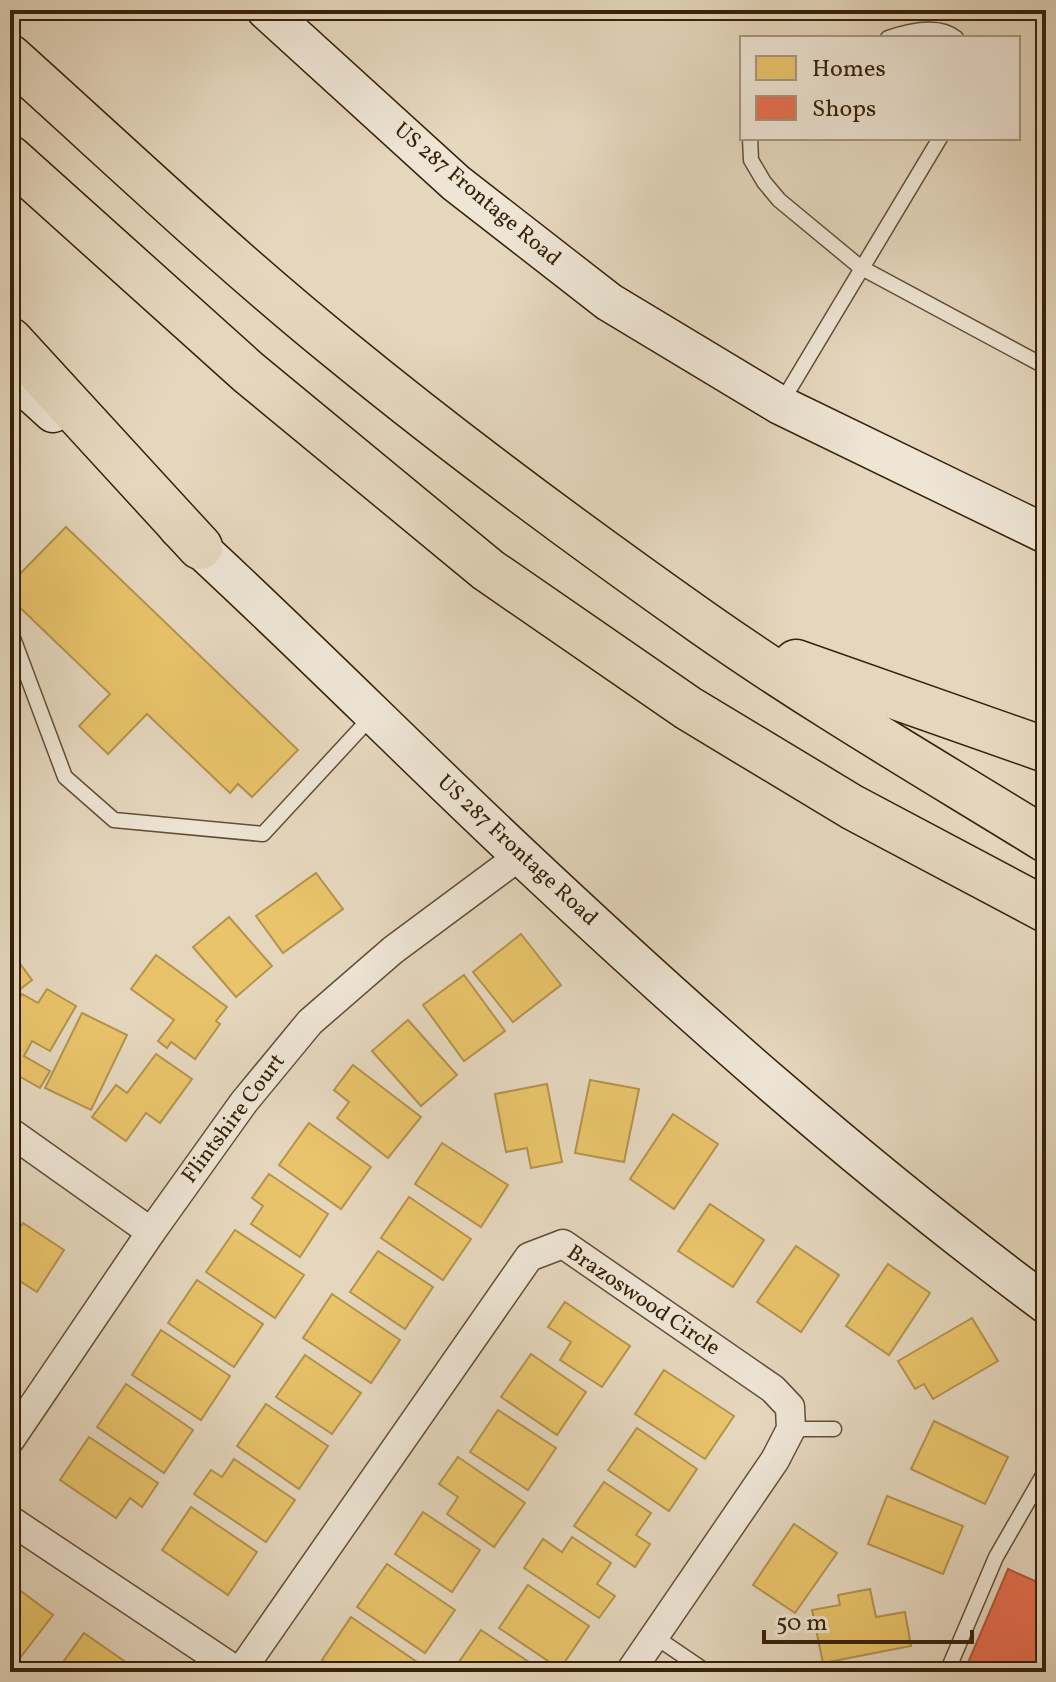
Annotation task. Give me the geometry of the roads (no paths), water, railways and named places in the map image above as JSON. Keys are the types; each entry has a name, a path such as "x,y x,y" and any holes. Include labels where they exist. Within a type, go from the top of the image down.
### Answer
{"highway":[{"path":"10,57 207,236 343,353 704,624 813,696 1046,840"},
{"path":"10,158 248,372 488,570 688,708 811,783 1046,910"},
{"path":"10,340 200,547"},
{"path":"704,624 837,679 1046,750"}],"main road":[{"name":"US 287 Frontage Road","path":"266,10 456,183 609,302 780,405 1046,534"},
{"name":"US 287 Frontage Road","path":"10,374 200,547 521,855 751,1066 906,1197 1046,1304"}],"street":[{"name":"Flintshire Court","path":"10,1440 151,1232 244,1102 310,1022 393,950 521,855"},
{"path":"10,1132 151,1232"},
{"name":"Brazoswood Circle","path":"239,1672 529,1257 563,1244 592,1263 773,1389 790,1407 791,1429"},
{"path":"630,1672 775,1460 791,1429"},
{"path":"10,1520 239,1672"}],"lane":[{"path":"897,36 927,29 948,31 954,36"},
{"path":"750,140 751,160 779,200 860,267 1046,367"},
{"path":"780,405 939,140"},
{"path":"10,630 65,777 114,820 263,834 374,715"},
{"path":"791,1429 834,1429"},
{"path":"947,1672 996,1557 1046,1470"},
{"path":"654,1636 707,1672"}]}
